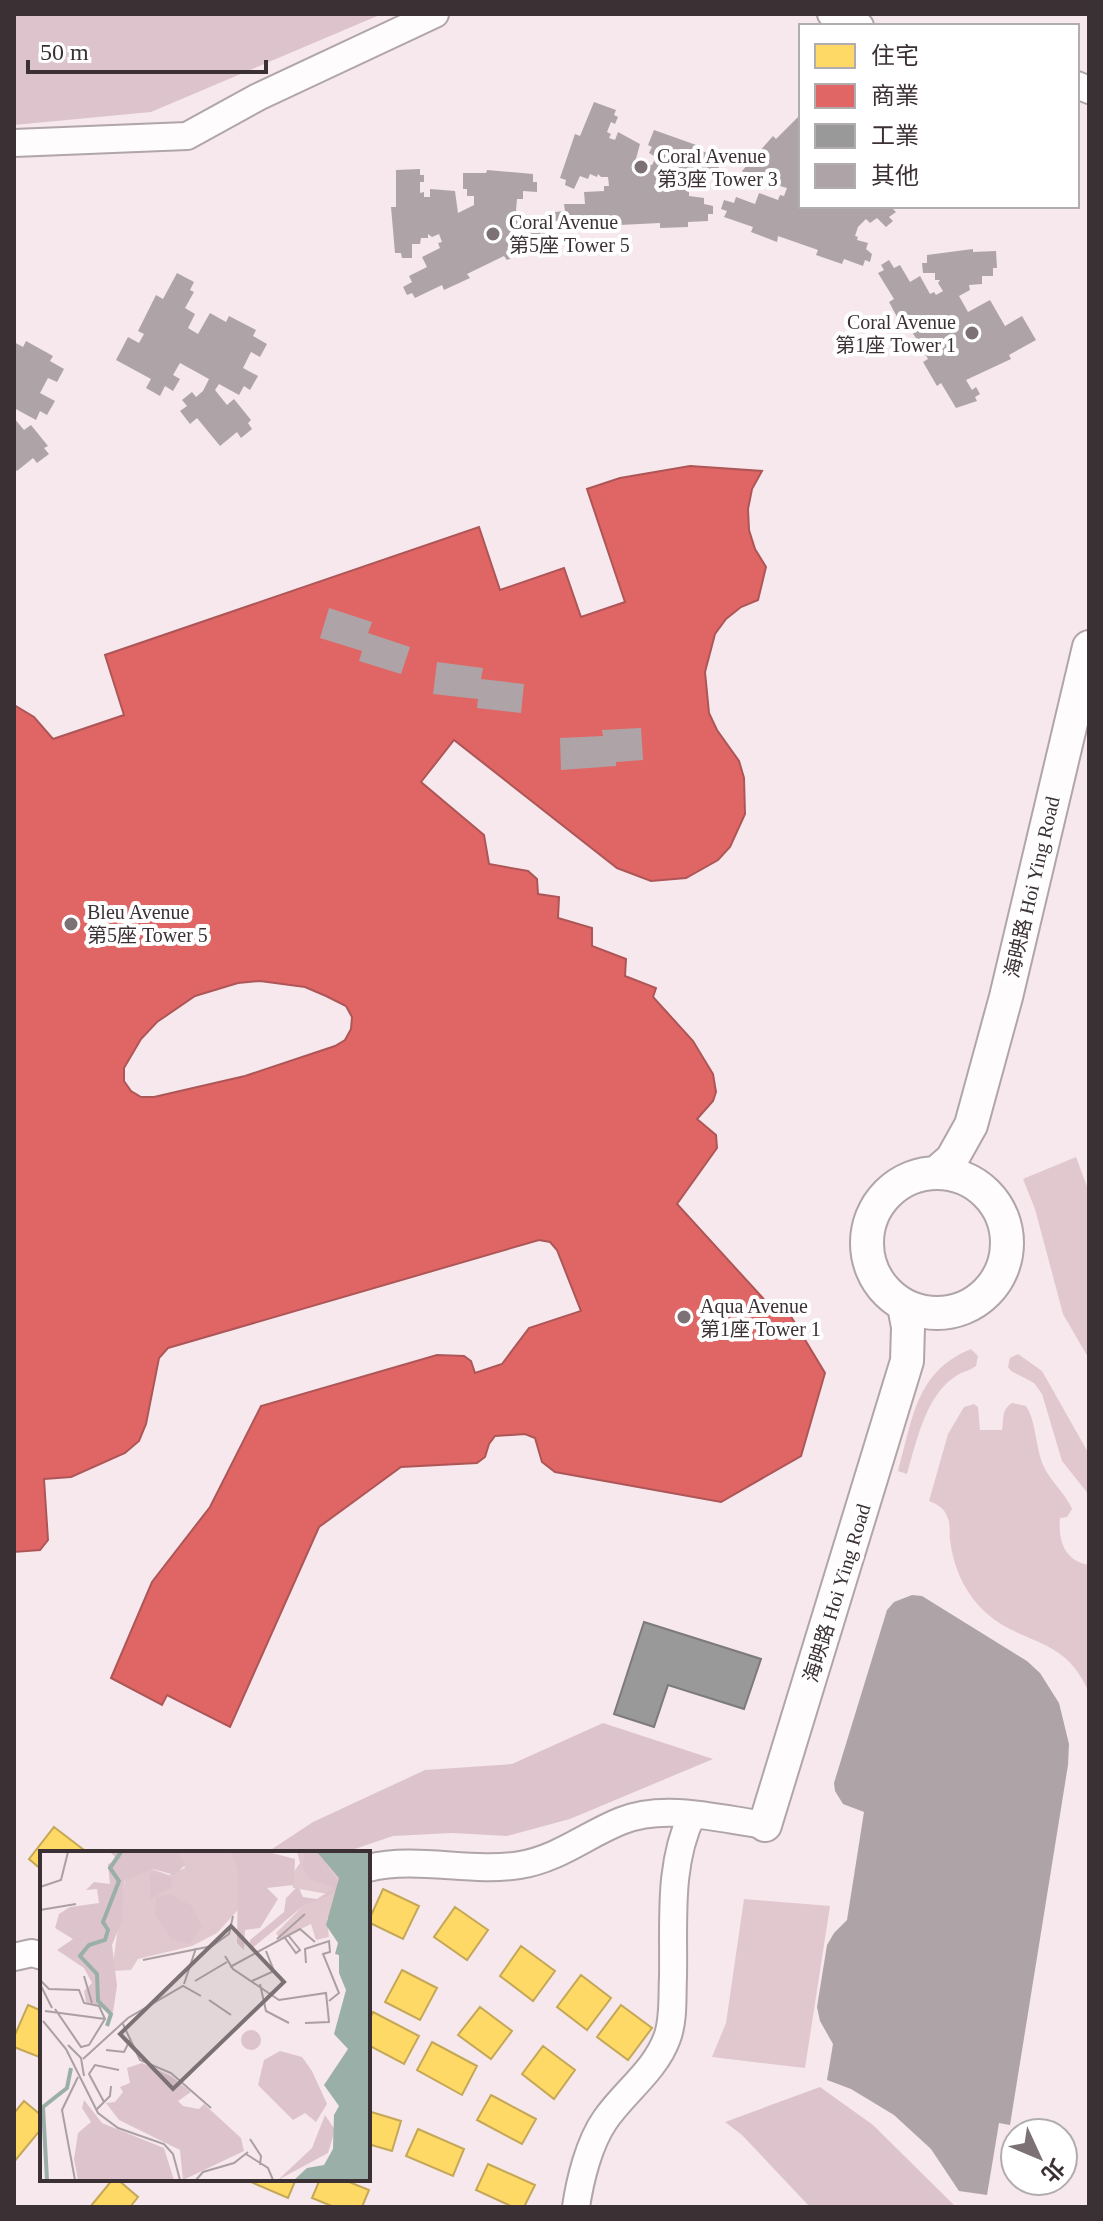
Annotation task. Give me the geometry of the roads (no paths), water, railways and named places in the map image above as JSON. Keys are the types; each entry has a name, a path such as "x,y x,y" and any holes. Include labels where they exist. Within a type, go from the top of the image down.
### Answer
{"street":[{"path":"14,143 187,136 258,97 435,14"},
{"path":"831,14 855,24"},
{"name":"海映路 Hoi Ying Road","path":"936,1173 952,1159 971,1125 1010,982 1089,647"},
{"name":"海映路 Hoi Ying Road","path":"907,1361 932,1330 952,1312 975,1302 993,1286 1004,1264 1007,1242 1004,1220 984,1190 971,1125"},
{"path":"952,1312 928,1313 904,1306 885,1291 871,1271 867,1257 867,1230 878,1204 895,1186 915,1176 936,1173 958,1176 984,1190"},
{"name":"海映路 Hoi Ying Road","path":"765,1825 907,1361 908,1327 904,1306"},
{"path":"370,1868 405,1863 519,1865 560,1853 621,1821 643,1814 692,1815 765,1825"},
{"path":"576,2207 593,2145 604,2121 648,2070 668,2037 672,2001 675,1870 683,1833 692,1815"},
{"path":"14,1957 32,1953 40,1955"}],"place":[{"name":"Coral Avenue 第3座 Tower 3","path":"641,167"},
{"name":"Coral Avenue 第5座 Tower 5","path":"493,234"},
{"name":"Coral Avenue 第1座 Tower 1","path":"972,333"},
{"name":"Bleu Avenue 第5座 Tower 5","path":"71,924"},
{"name":"Aqua Avenue 第1座 Tower 1","path":"684,1317"}]}
